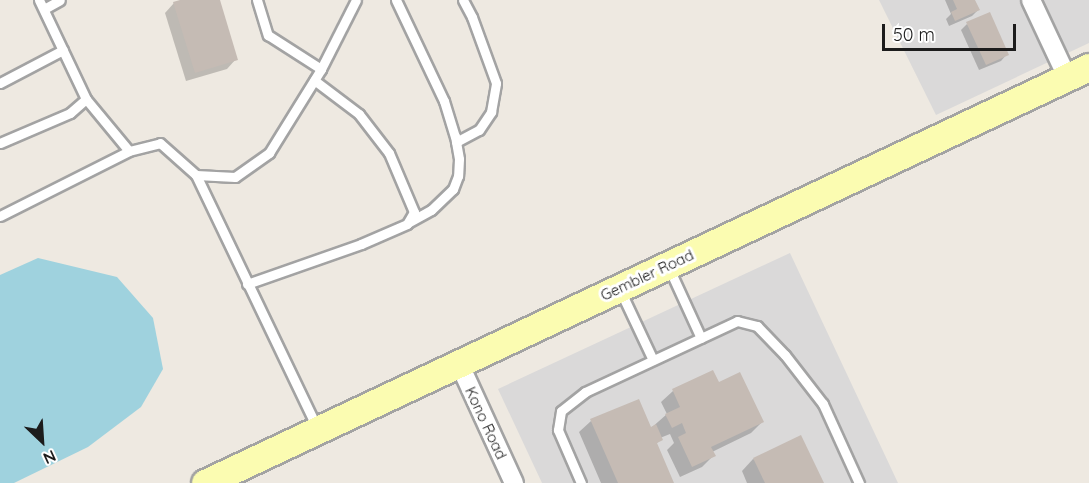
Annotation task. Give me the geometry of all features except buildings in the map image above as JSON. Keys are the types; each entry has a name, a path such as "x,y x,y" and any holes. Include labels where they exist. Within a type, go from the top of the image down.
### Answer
{"main road":[{"name":"Gembler Road","path":"205,483 1078,72"}],"street":[{"path":"1031,0 1078,72"},
{"name":"Kono Road","path":"459,363 514,483"}],"lane":[{"path":"60,0 41,4 86,99 129,151"},
{"path":"257,0 268,35 321,69"},
{"path":"196,176 235,177 269,153 321,69 356,0"},
{"path":"248,284 361,244 407,224 430,210 453,189 458,176 456,142 444,101 396,0"},
{"path":"456,142 479,130 490,112 496,83 472,17 463,0"},
{"path":"0,83 63,50"},
{"path":"314,80 358,114 389,153 414,212 407,224"},
{"path":"0,142 70,112 86,99"},
{"path":"0,216 129,151 160,143 196,176 318,431"},
{"path":"668,265 701,338"},
{"path":"619,288 653,360"},
{"path":"581,483 558,430 561,411 585,392 737,321 757,326 785,355 823,404 859,483"}],"shaded area":[{"path":"879,0 1089,0 1089,43 936,115"},
{"path":"790,253 898,483 542,483 498,389"}],"water":[{"path":"38,258 117,277 153,318 163,369 141,407 88,447 14,483 0,483 0,275"}]}
